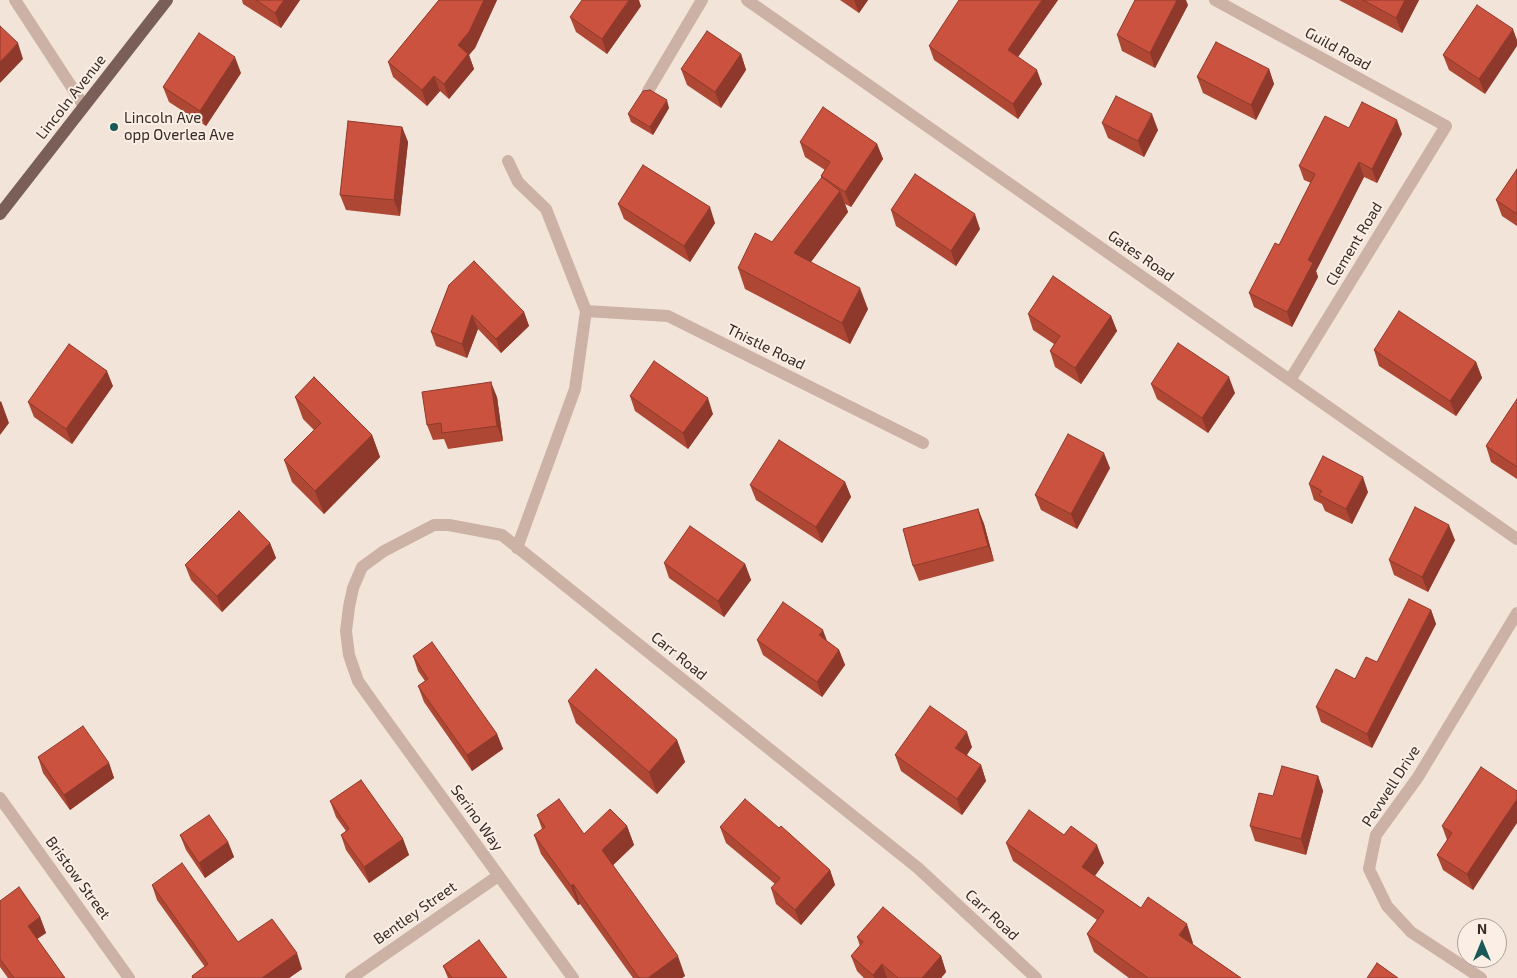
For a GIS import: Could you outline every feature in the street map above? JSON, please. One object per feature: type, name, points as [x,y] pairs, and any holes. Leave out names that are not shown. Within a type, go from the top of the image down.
[{"type":"main road","name":"Lincoln Avenue","points":[[0,214],[167,0]]},
{"type":"street","points":[[15,0],[84,106]]},
{"type":"street","points":[[648,91],[702,0]]},
{"type":"street","name":"Gates Road","points":[[747,0],[1517,539]]},
{"type":"street","name":"Guild Road","points":[[1215,0],[1446,126]]},
{"type":"street","name":"Clement Road","points":[[1290,380],[1446,126]]},
{"type":"street","points":[[508,161],[518,182],[546,210],[586,311],[575,389],[518,548]]},
{"type":"street","name":"Thistle Road","points":[[586,311],[668,316],[923,443]]},
{"type":"street","name":"Carr Road","points":[[356,676],[349,655],[346,631],[353,588],[362,567],[384,551],[434,525],[449,525],[502,535],[918,868],[1036,978]]},
{"type":"street","name":"Pevwell Drive","points":[[1481,978],[1410,932],[1387,906],[1369,869],[1376,835],[1418,777],[1517,613]]},
{"type":"street","name":"Serino Way","points":[[356,676],[573,978]]},
{"type":"street","name":"Bristow Street","points":[[0,798],[129,978]]},
{"type":"street","name":"Bentley Street","points":[[351,978],[498,876]]},
{"type":"building","points":[[256,0],[284,0],[275,13]]},
{"type":"building","points":[[439,0],[484,0],[469,32],[458,45],[468,54],[444,84],[434,76],[422,90],[388,62]]},
{"type":"building","points":[[582,0],[629,0],[602,39],[570,17]]},
{"type":"building","points":[[959,0],[1042,0],[1008,50],[1037,70],[1013,104],[929,46]]},
{"type":"building","points":[[1135,0],[1177,0],[1150,53],[1117,35]]},
{"type":"building","points":[[1363,0],[1405,0],[1396,18]]},
{"type":"building","points":[[1477,5],[1513,29],[1479,79],[1443,55]]},
{"type":"building","points":[[0,26],[18,43],[0,62]]},
{"type":"building","points":[[707,31],[741,54],[715,92],[681,69]]},
{"type":"building","points":[[199,33],[235,57],[200,111],[163,87]]},
{"type":"building","points":[[1216,42],[1269,69],[1251,105],[1197,77]]},
{"type":"building","points":[[650,90],[667,100],[650,127],[628,114],[643,91]]},
{"type":"building","points":[[1116,96],[1152,114],[1138,141],[1102,123]]},
{"type":"building","points":[[1362,102],[1397,120],[1372,169],[1359,162],[1308,260],[1313,263],[1287,312],[1249,293],[1275,243],[1279,245],[1315,174],[1299,166],[1325,116],[1349,128]]},
{"type":"building","points":[[823,107],[877,144],[845,192],[821,176],[830,162],[800,142]]},
{"type":"building","points":[[348,121],[402,127],[394,200],[340,195]]},
{"type":"building","points":[[643,165],[710,207],[684,246],[618,204]]},
{"type":"building","points":[[1517,169],[1517,214],[1496,200]]},
{"type":"building","points":[[915,174],[975,214],[951,251],[891,210]]},
{"type":"building","points":[[822,177],[840,191],[794,253],[860,288],[842,323],[738,268],[755,233],[772,242]]},
{"type":"building","points":[[474,261],[524,312],[496,339],[472,315],[462,344],[431,332],[449,285]]},
{"type":"building","points":[[1053,276],[1111,316],[1075,368],[1050,351],[1060,336],[1028,314]]},
{"type":"building","points":[[1399,311],[1476,362],[1450,401],[1374,350]]},
{"type":"building","points":[[1178,343],[1229,377],[1202,418],[1151,384]]},
{"type":"building","points":[[69,344],[107,371],[66,429],[28,402]]},
{"type":"building","points":[[654,361],[708,398],[683,433],[630,396]]},
{"type":"building","points":[[314,377],[372,435],[315,491],[284,460],[321,423],[295,397]]},
{"type":"building","points":[[491,382],[497,426],[442,433],[441,423],[427,425],[422,392]]},
{"type":"building","points":[[1517,399],[1517,467],[1486,446]]},
{"type":"building","points":[[1068,434],[1104,453],[1071,514],[1035,495]]},
{"type":"building","points":[[779,440],[845,482],[816,527],[750,485]]},
{"type":"building","points":[[1323,456],[1363,477],[1346,509],[1319,495],[1322,491],[1309,484]]},
{"type":"building","points":[[1415,507],[1449,525],[1422,577],[1389,560]]},
{"type":"building","points":[[978,509],[988,546],[913,566],[903,529]]},
{"type":"building","points":[[239,511],[270,543],[217,596],[185,565]]},
{"type":"building","points":[[690,526],[745,564],[718,601],[664,563]]},
{"type":"building","points":[[1409,599],[1431,610],[1367,734],[1316,707],[1336,669],[1355,679],[1366,657],[1377,662]]},
{"type":"building","points":[[783,602],[823,630],[819,635],[839,650],[817,682],[757,640]]},
{"type":"building","points":[[432,642],[497,734],[467,755],[418,686],[428,679],[413,656]]},
{"type":"building","points":[[596,669],[677,740],[649,772],[568,701]]},
{"type":"building","points":[[930,706],[967,732],[955,748],[981,765],[957,799],[895,755]]},
{"type":"building","points":[[83,726],[109,763],[64,795],[38,757]]},
{"type":"building","points":[[1282,766],[1318,776],[1301,839],[1250,826],[1259,793],[1273,796]]},
{"type":"building","points":[[1481,767],[1517,791],[1517,799],[1467,874],[1437,855],[1452,833],[1442,826]]},
{"type":"building","points":[[361,780],[403,839],[364,867],[341,835],[349,829],[330,801]]},
{"type":"building","points":[[559,799],[584,834],[610,809],[627,826],[602,850],[678,956],[648,978],[639,978],[573,884],[571,886],[534,835],[545,827],[537,815]]},
{"type":"building","points":[[745,799],[779,828],[781,826],[830,870],[795,910],[771,888],[780,878],[720,827]]},
{"type":"building","points":[[1029,810],[1064,835],[1071,826],[1097,845],[1082,867],[1141,908],[1148,897],[1187,924],[1179,935],[1241,978],[1148,978],[1087,934],[1104,911],[1006,843]]},
{"type":"building","points":[[209,815],[228,842],[199,863],[180,835]]},
{"type":"building","points":[[182,863],[238,942],[272,919],[297,953],[262,978],[193,978],[192,976],[208,964],[152,885]]},
{"type":"building","points":[[19,887],[40,917],[28,926],[65,978],[14,978],[0,959],[0,901]]},
{"type":"building","points":[[883,907],[941,956],[922,978],[898,978],[882,964],[873,975],[851,956],[863,942],[857,937]]},
{"type":"building","points":[[479,940],[507,978],[452,978],[443,966]]},
{"type":"building","points":[[1377,963],[1398,978],[1367,978]]},
{"type":"place","name":"Lincoln Ave opp Overlea Ave","points":[[114,127]]}]
